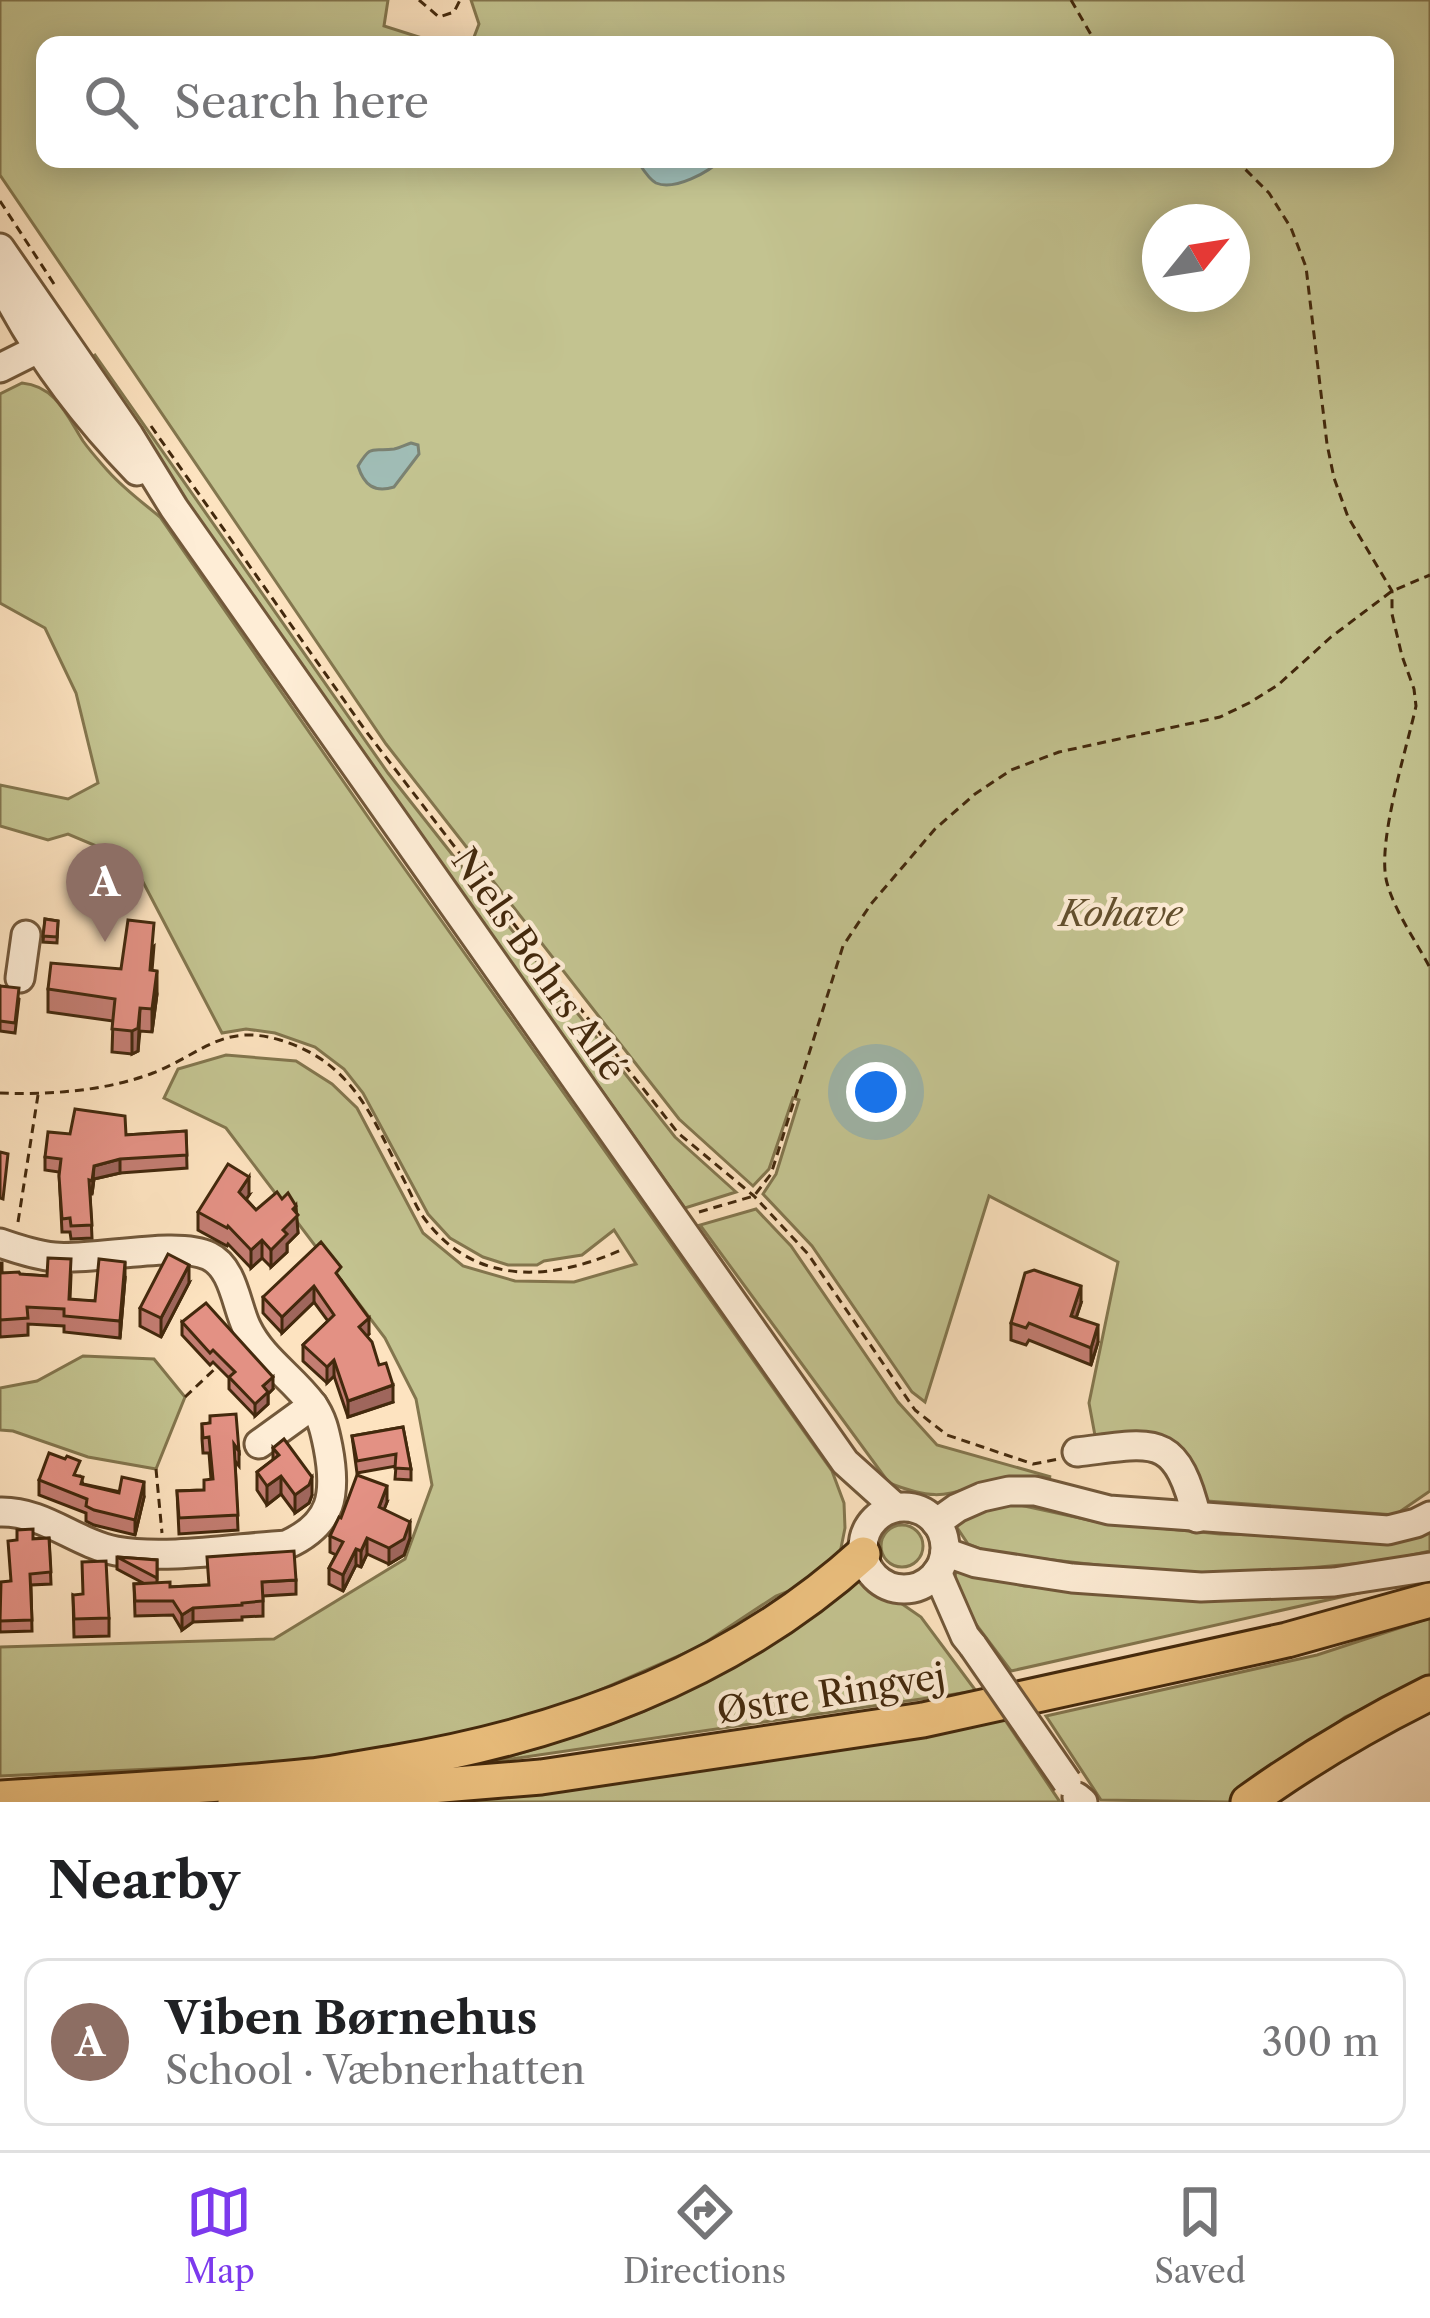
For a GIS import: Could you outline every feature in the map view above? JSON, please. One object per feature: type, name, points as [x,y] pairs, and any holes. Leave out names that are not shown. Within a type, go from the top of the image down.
[{"type":"main road","points":[[0,1798],[314,1776],[449,1753],[564,1723],[657,1688],[746,1642],[828,1585],[865,1542]]},
{"type":"main road","name":"Østre Ringvej","points":[[235,1802],[541,1778],[923,1720],[1287,1640],[1430,1600]]},
{"type":"main road","points":[[1248,1802],[1389,1713],[1430,1693]]},
{"type":"street","name":"Niels Bohrs Allé","points":[[0,248],[49,344]]},
{"type":"street","name":"Niels Bohrs Allé","points":[[0,280],[129,435],[173,508],[845,1462],[895,1508]]},
{"type":"street","points":[[0,368],[49,344]]},
{"type":"street","points":[[0,1512],[36,1517],[110,1550],[142,1554],[286,1545],[317,1526],[327,1510],[333,1474],[324,1427],[313,1405],[264,1354],[247,1328],[218,1261],[205,1253],[172,1251],[55,1257],[7,1245]]},
{"type":"street","points":[[259,1444],[313,1405]]},
{"type":"street","points":[[1077,1452],[1147,1444],[1167,1453],[1190,1486],[1197,1518]]},
{"type":"street","name":"Niels Bohrs Allé","points":[[845,1462],[865,1542]]},
{"type":"street","points":[[936,1523],[982,1497],[1009,1491],[1035,1491],[1109,1510],[1388,1530],[1430,1516]]},
{"type":"street","points":[[941,1562],[926,1582],[905,1589],[878,1580],[868,1568],[865,1542],[878,1515],[895,1508],[918,1509],[936,1523],[943,1537],[941,1562],[969,1641],[1076,1796]]},
{"type":"street","points":[[941,1562],[1201,1587],[1334,1582],[1430,1567]]},
{"type":"street","points":[[905,1589],[969,1641]]},
{"type":"path","points":[[419,0],[439,16],[454,12],[460,0]]},
{"type":"path","points":[[1071,0],[1091,36]]},
{"type":"path","points":[[1244,168],[1269,193],[1291,228],[1306,267],[1334,478],[1348,518],[1392,591],[1392,614],[1416,706],[1385,841],[1384,869],[1388,888],[1430,968]]},
{"type":"path","points":[[0,201],[58,290]]},
{"type":"path","points":[[149,423],[365,730],[517,928],[678,1132],[754,1196],[808,1254],[915,1410],[947,1435],[1033,1464],[1077,1452]]},
{"type":"path","points":[[698,1212],[754,1196],[771,1174],[843,946],[871,904],[935,829],[974,794],[1010,770],[1059,752],[1220,717],[1278,685],[1330,637],[1392,591],[1430,575]]},
{"type":"path","points":[[0,1093],[38,1095],[113,1083],[152,1073],[231,1035],[257,1034],[313,1053],[337,1069],[360,1094],[423,1218],[454,1248],[481,1264],[511,1273],[584,1267],[621,1250]]},
{"type":"path","points":[[7,1245],[38,1095]]},
{"type":"path","points":[[185,1397],[218,1366]]},
{"type":"path","points":[[156,1469],[164,1553]]},
{"type":"green space","name":"Kohave","points":[[0,0],[388,0],[384,26],[416,36],[36,36],[36,168],[1394,168],[1394,36],[474,36],[479,24],[471,0],[1430,0],[1430,1491],[1395,1515],[1207,1501],[1172,1440],[1148,1436],[1096,1441],[1089,1403],[1118,1262],[989,1196],[925,1402],[912,1392],[812,1246],[763,1194],[776,1174],[799,1100],[793,1098],[769,1169],[753,1186],[679,1119],[386,744],[0,175]]},
{"type":"green space","points":[[95,355],[388,773],[675,1137],[736,1192],[685,1208],[85,362]]},
{"type":"green space","points":[[22,383],[52,396],[108,471],[160,517],[832,1471],[844,1503],[840,1553],[799,1587],[776,1596],[697,1648],[582,1698],[466,1734],[285,1763],[0,1776],[0,1647],[274,1639],[405,1559],[432,1485],[416,1399],[385,1338],[226,1128],[164,1098],[178,1069],[226,1055],[296,1061],[332,1084],[357,1108],[423,1233],[463,1266],[515,1281],[574,1282],[636,1264],[614,1230],[582,1255],[537,1265],[508,1265],[450,1238],[428,1214],[363,1093],[344,1069],[315,1047],[275,1033],[246,1029],[222,1033],[132,861],[68,834],[48,840],[0,826],[0,785],[68,799],[98,783],[76,693],[45,628],[0,603],[0,394]]},
{"type":"green space","points":[[756,1209],[791,1246],[898,1402],[937,1445],[1051,1477],[1008,1479],[935,1495],[889,1483],[700,1225]]},
{"type":"green space","points":[[83,1356],[154,1359],[185,1397],[156,1469],[88,1457],[0,1430],[0,1388],[37,1381]]},
{"type":"green space","points":[[996,1500],[1098,1522],[1220,1534],[1383,1538],[1430,1527],[1430,1551],[1385,1561],[1233,1575],[991,1553],[968,1544],[956,1526]]},
{"type":"green space","points":[[902,1525],[917,1531],[923,1546],[917,1561],[902,1567],[887,1561],[881,1546],[887,1531]]},
{"type":"green space","points":[[957,1568],[1024,1586],[1198,1601],[1430,1577],[1011,1671],[951,1591]]},
{"type":"green space","points":[[863,1577],[921,1617],[976,1691],[491,1762],[613,1723],[683,1693],[753,1653]]},
{"type":"green space","points":[[1430,1618],[1430,1677],[1345,1717],[1229,1802],[1101,1800],[1046,1716],[1317,1655]]},
{"type":"green space","points":[[1003,1717],[1060,1802],[425,1802]]},
{"type":"water","points":[[642,168],[710,168],[672,184],[650,179]]},
{"type":"water","points":[[418,445],[419,454],[394,487],[381,489],[367,483],[358,466],[366,454]]},
{"type":"building","points":[[45,919],[58,921],[57,937],[43,936]]},
{"type":"building","points":[[128,920],[154,923],[150,970],[157,971],[152,1009],[140,1008],[138,1028],[132,1031],[112,1029],[115,999],[48,989],[51,963],[121,969]]},
{"type":"building","points":[[0,986],[19,988],[15,1023],[0,1021]]},
{"type":"building","points":[[75,1109],[125,1116],[126,1135],[186,1131],[187,1155],[120,1159],[94,1166],[89,1180],[92,1225],[71,1226],[70,1218],[62,1219],[61,1159],[45,1157],[48,1132],[70,1134]]},
{"type":"building","points":[[0,1152],[8,1154],[3,1199],[0,1198]]},
{"type":"building","points":[[228,1164],[249,1177],[239,1192],[256,1210],[277,1192],[282,1199],[288,1193],[296,1206],[298,1215],[271,1250],[262,1240],[251,1250],[228,1226],[198,1212]]},
{"type":"building","points":[[321,1242],[341,1267],[336,1273],[369,1318],[359,1327],[372,1342],[379,1365],[386,1363],[393,1385],[348,1401],[334,1360],[327,1367],[303,1345],[334,1315],[314,1286],[282,1317],[263,1297]]},
{"type":"building","points":[[168,1254],[189,1265],[161,1318],[140,1308]]},
{"type":"building","points":[[48,1258],[71,1259],[69,1299],[95,1301],[99,1259],[125,1262],[120,1321],[27,1307],[28,1318],[0,1320],[0,1263],[2,1273],[47,1276]]},
{"type":"building","points":[[1034,1270],[1081,1286],[1071,1316],[1098,1325],[1091,1348],[1029,1323],[1026,1328],[1011,1323],[1025,1273]]},
{"type":"building","points":[[206,1303],[273,1377],[263,1386],[268,1392],[255,1404],[229,1377],[235,1372],[182,1322]]},
{"type":"building","points":[[236,1414],[238,1515],[179,1518],[177,1491],[204,1490],[204,1480],[213,1479],[209,1437],[203,1438],[202,1424],[210,1423],[210,1416]]},
{"type":"building","points":[[403,1427],[411,1469],[395,1468],[396,1454],[357,1461],[352,1436]]},
{"type":"building","points":[[284,1439],[312,1477],[295,1495],[281,1476],[267,1486],[257,1472],[279,1455],[273,1448]]},
{"type":"building","points":[[49,1453],[80,1461],[74,1475],[83,1477],[81,1484],[119,1493],[122,1477],[144,1482],[135,1520],[94,1510],[86,1506],[87,1499],[39,1480]]},
{"type":"building","points":[[357,1475],[387,1486],[379,1507],[410,1522],[404,1539],[389,1548],[367,1538],[343,1575],[329,1568],[343,1542],[330,1536]]},
{"type":"building","points":[[33,1529],[33,1539],[49,1538],[51,1572],[30,1574],[32,1620],[0,1621],[1,1582],[11,1581],[8,1541],[17,1540],[17,1530]]},
{"type":"building","points":[[294,1551],[296,1580],[262,1582],[263,1601],[193,1608],[182,1615],[173,1601],[135,1601],[134,1584],[209,1585],[207,1557]]},
{"type":"building","points":[[117,1557],[157,1560],[157,1578]]},
{"type":"building","points":[[106,1561],[109,1618],[74,1619],[73,1595],[83,1594],[82,1562]]},
{"type":"place","name":"Viben Børnehus","points":[[105,942]]}]
